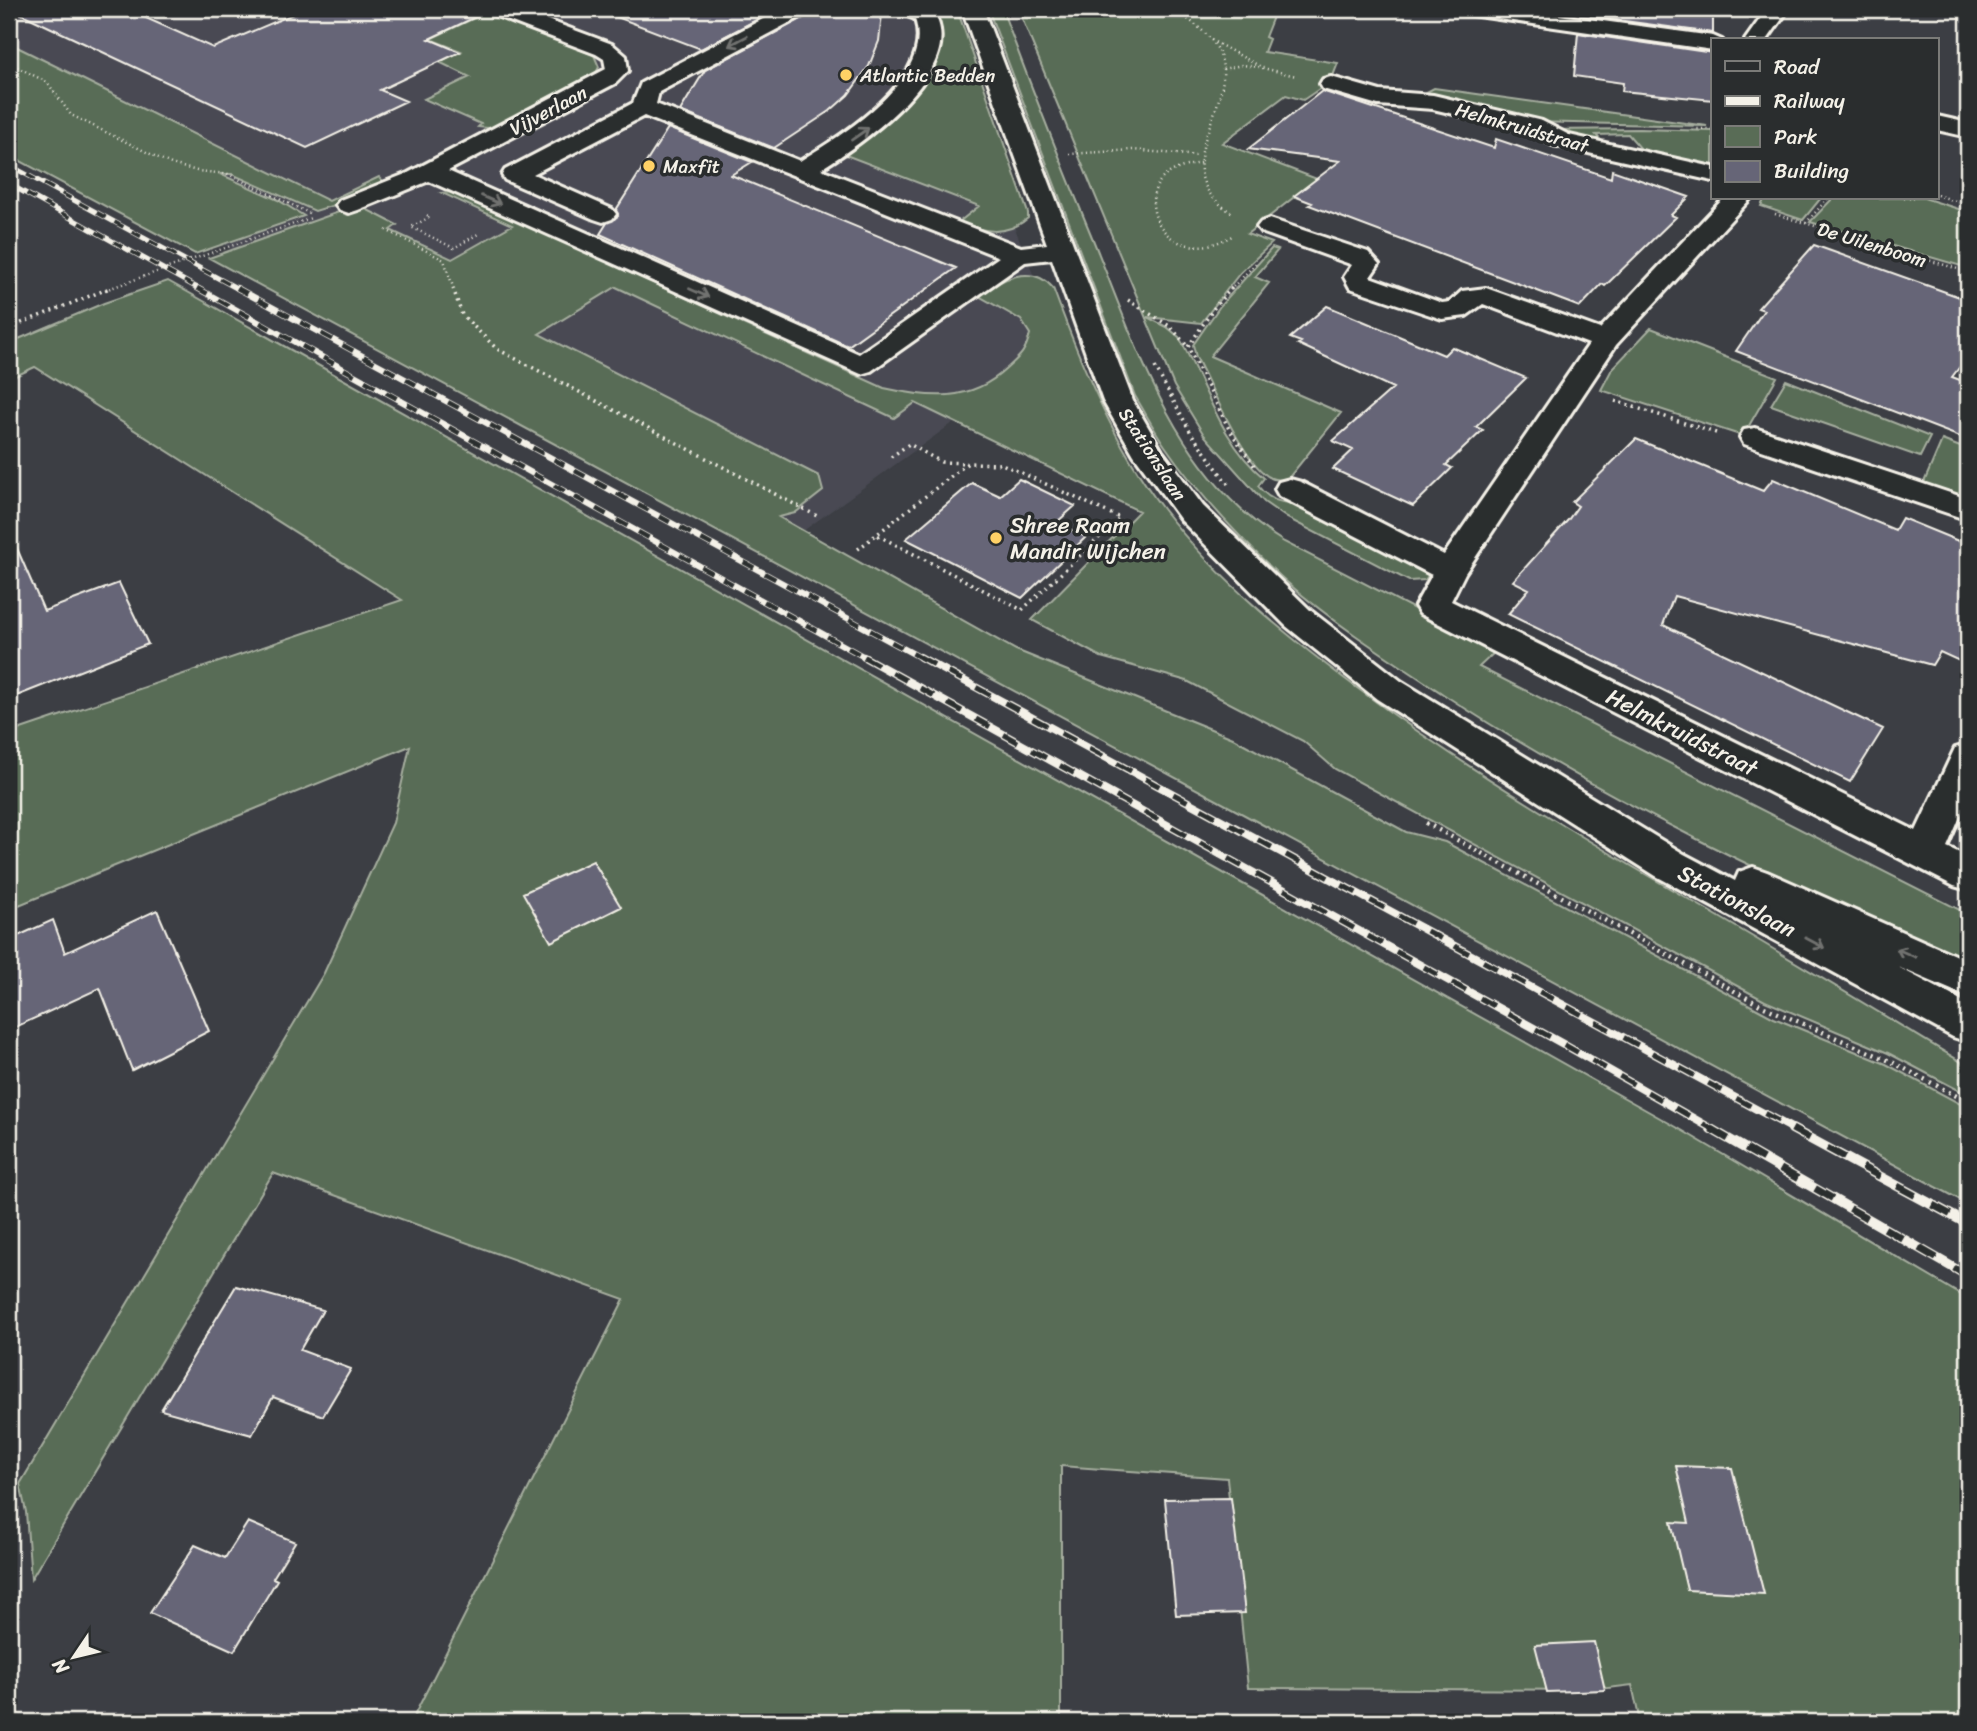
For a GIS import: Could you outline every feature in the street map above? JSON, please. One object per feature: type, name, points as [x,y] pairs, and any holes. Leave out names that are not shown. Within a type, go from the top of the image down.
[{"type":"street","name":"Vijverlaan","points":[[349,205],[429,172],[617,71],[615,56],[604,50],[499,9]]},
{"type":"street","points":[[603,214],[514,175],[798,9]]},
{"type":"street","points":[[802,170],[875,123],[894,105],[910,83],[930,43],[929,26],[924,15],[909,9]]},
{"type":"street","name":"Stationslaan","points":[[972,9],[1118,401],[1149,456],[1192,513],[1255,579],[1340,653],[1389,690],[1511,768],[1670,865],[1968,1024]]},
{"type":"street","points":[[1471,9],[1711,43]]},
{"type":"street","points":[[1757,38],[1778,9]]},
{"type":"street","name":"Helmkruidstraat","points":[[1331,85],[1378,98],[1433,102],[1534,126],[1561,140],[1711,174]]},
{"type":"street","points":[[646,97],[802,170],[1018,255],[1062,250]]},
{"type":"street","points":[[1938,123],[1968,130]]},
{"type":"street","points":[[429,172],[861,365],[1018,255]]},
{"type":"street","name":"Helmkruidstraat","points":[[1737,200],[1605,340],[1450,570],[1432,606],[1968,875]]},
{"type":"street","points":[[1270,228],[1359,258],[1366,264],[1357,277],[1359,282],[1436,310],[1448,313],[1459,311],[1472,297],[1486,296],[1605,340]]},
{"type":"street","points":[[1755,438],[1968,510]]},
{"type":"street","points":[[1290,489],[1450,570]]},
{"type":"street","points":[[1925,853],[1968,758]]},
{"type":"street","name":"Stationslaan","points":[[1511,768],[1745,880],[1968,980]]},
{"type":"path","points":[[1173,9],[1211,39],[1263,68]]},
{"type":"path","points":[[1211,39],[1221,56],[1223,80],[1198,156],[1203,178],[1216,201],[1228,211],[1270,228]]},
{"type":"path","points":[[9,64],[42,79],[54,88],[62,106],[71,115],[171,164],[197,171],[228,174],[316,216],[89,296],[9,328]]},
{"type":"path","points":[[1223,69],[1242,65],[1263,68],[1331,85]]},
{"type":"path","points":[[1074,165],[1069,154],[1133,150],[1198,156]]},
{"type":"path","points":[[1200,163],[1185,165],[1168,173],[1159,180],[1153,190],[1151,206],[1167,233],[1184,243],[1205,246],[1241,232],[1270,228]]},
{"type":"path","points":[[1938,195],[1968,205]]},
{"type":"path","name":"De Uilenboom","points":[[1737,200],[1805,224],[1968,272]]},
{"type":"path","points":[[1805,224],[1827,200]]},
{"type":"path","points":[[349,205],[370,217],[387,232],[444,260],[462,315],[497,349],[819,517]]},
{"type":"path","points":[[1188,346],[1216,305],[1275,242],[1270,228]]},
{"type":"path","points":[[1124,289],[1132,311]]},
{"type":"path","points":[[1128,300],[1171,327],[1188,346],[1229,429],[1252,465],[1266,478],[1290,489]]},
{"type":"path","name":"Stationslaan","points":[[1151,356],[1191,433],[1233,491]]},
{"type":"path","points":[[1573,387],[1733,439],[1755,438]]},
{"type":"path","points":[[877,534],[1023,610],[1120,518],[1002,464],[941,462],[909,444],[891,457]]},
{"type":"path","points":[[858,550],[968,463]]},
{"type":"path","points":[[1426,823],[1762,1006],[1890,1061],[1968,1102]]},
{"type":"shaded area","points":[[9,9],[935,9],[958,84],[1061,345],[785,544],[9,130]]},
{"type":"green space","points":[[926,9],[957,9],[1028,213],[1028,218],[1011,228],[994,231],[959,222],[979,206],[843,154],[877,130],[915,91],[935,21],[932,10]]},
{"type":"green space","points":[[988,9],[1002,9],[1127,326],[1165,408],[1188,447],[1215,483],[1247,515],[1284,542],[1496,651],[1479,667],[1968,914],[1968,966],[1766,873],[1569,771],[1506,734],[1359,638],[1280,576],[1219,514],[1191,481],[1161,440],[1135,396]]},
{"type":"green space","points":[[1018,9],[1276,9],[1265,37],[1269,39],[1264,52],[1338,63],[1331,81],[1303,100],[1286,95],[1222,143],[1317,179],[1247,234],[1272,243],[1240,273],[1201,323],[1147,317],[1167,327],[1179,337],[1226,431],[1249,464],[1264,478],[1258,486],[1262,491],[1281,502],[1298,502],[1433,569],[1425,580],[1409,581],[1287,518],[1264,502],[1204,435],[1174,386]]},
{"type":"green space","points":[[485,13],[594,55],[599,67],[594,77],[497,129],[478,127],[481,124],[424,99],[470,77],[439,62],[461,51],[430,39]]},
{"type":"green space","points":[[9,43],[329,201],[379,177],[385,183],[344,202],[315,211],[232,174],[220,174],[278,200],[304,216],[195,254],[9,155]]},
{"type":"green space","points":[[1434,88],[1707,126],[1529,122],[1421,95]]},
{"type":"green space","points":[[1547,130],[1711,131],[1711,167],[1654,155],[1641,149],[1628,134],[1596,135],[1607,147]]},
{"type":"green space","points":[[453,192],[884,388],[917,394],[963,393],[978,388],[1006,369],[1021,354],[1030,334],[1021,320],[979,296],[996,284],[1016,276],[1035,276],[1045,280],[1053,288],[1100,403],[1145,484],[1185,536],[1259,610],[1368,696],[1488,779],[1968,1066],[1968,1095],[1888,1053],[1765,1001],[1335,769],[1303,741],[1187,681],[1101,657],[1032,620],[1139,511],[915,403],[894,418],[616,287],[539,334],[819,476],[823,491],[795,513],[779,517],[1016,650],[1233,738],[1406,832],[1445,842],[1774,1018],[1886,1064],[1968,1108],[1968,1204],[209,258],[350,208],[362,207],[397,225],[390,230],[452,259],[512,225],[442,193]]},
{"type":"green space","points":[[1764,200],[1819,200],[1803,220],[1761,206]]},
{"type":"green space","points":[[1831,200],[1930,200],[1968,212],[1968,268],[1810,222]]},
{"type":"green space","points":[[1272,248],[1278,250],[1255,277],[1269,283],[1210,356],[1341,413],[1287,480],[1271,478],[1250,458],[1219,404],[1193,345],[1220,306]]},
{"type":"green space","points":[[168,281],[1678,1128],[1968,1299],[1968,1722],[1640,1722],[1632,1685],[1592,1690],[1248,1688],[1227,1478],[1061,1466],[1061,1722],[411,1722],[624,1299],[273,1173],[31,1579],[26,1512],[20,1484],[324,973],[393,823],[410,746],[9,909],[9,733],[402,600],[35,367],[9,379],[9,343],[104,303]]},
{"type":"green space","points":[[1651,328],[1777,377],[1743,436],[1601,390],[1612,369]]},
{"type":"green space","points":[[1786,380],[1930,437],[1920,457],[1771,405]]},
{"type":"green space","points":[[1942,440],[1968,450],[1968,503],[1922,487]]},
{"type":"building","points":[[11,9],[126,9],[213,48],[305,9],[485,9],[486,12],[429,39],[460,52],[380,90],[406,101],[307,148]]},
{"type":"building","points":[[607,9],[777,9],[701,49],[606,13]]},
{"type":"building","points":[[1581,9],[1713,9],[1713,33],[1580,15]]},
{"type":"building","points":[[811,10],[882,14],[879,41],[869,66],[848,95],[830,111],[774,148],[680,111],[705,70],[807,16]]},
{"type":"building","points":[[1578,33],[1711,53],[1711,100],[1622,91],[1623,83],[1574,76]]},
{"type":"building","points":[[1322,91],[1494,148],[1496,139],[1611,178],[1612,170],[1689,197],[1671,215],[1676,217],[1580,307],[1309,205],[1312,203],[1294,196],[1340,161],[1248,149]]},
{"type":"building","points":[[668,128],[752,162],[731,175],[956,268],[848,346],[600,234],[607,223],[618,216],[616,210]]},
{"type":"building","points":[[1814,245],[1968,300],[1968,356],[1952,377],[1968,383],[1968,440],[1736,351],[1764,310],[1758,308]]},
{"type":"building","points":[[1327,306],[1444,355],[1452,347],[1526,378],[1476,427],[1483,430],[1446,465],[1452,468],[1413,506],[1333,469],[1353,450],[1333,441],[1393,388],[1290,338]]},
{"type":"building","points":[[1636,439],[1763,491],[1773,479],[1895,530],[1902,518],[1968,545],[1968,665],[1940,652],[1932,665],[1674,596],[1663,625],[1883,729],[1850,782],[1508,614],[1529,589],[1513,581],[1568,520],[1578,506],[1572,502]]},
{"type":"building","name":"Shree Raam Mandir Wijchen","points":[[1019,479],[1075,506],[1056,523],[1086,537],[1022,598],[906,539],[972,483],[1000,496]]},
{"type":"building","points":[[9,530],[44,611],[119,583],[148,644],[9,699]]},
{"type":"building","points":[[593,861],[621,907],[551,942],[523,893]]},
{"type":"building","points":[[157,910],[209,1031],[132,1070],[100,988],[9,1030],[9,940],[53,920],[65,953]]},
{"type":"building","points":[[236,1286],[323,1310],[300,1350],[351,1369],[323,1416],[273,1397],[252,1435],[161,1410]]},
{"type":"building","points":[[1676,1466],[1732,1468],[1764,1594],[1687,1590],[1671,1522],[1689,1523]]},
{"type":"building","points":[[1231,1498],[1245,1613],[1176,1615],[1165,1499]]},
{"type":"building","points":[[248,1522],[295,1542],[273,1578],[277,1580],[234,1651],[150,1613],[195,1545],[225,1558]]},
{"type":"building","points":[[1594,1642],[1605,1690],[1547,1692],[1535,1645]]},
{"type":"railway","points":[[9,165],[240,290]]},
{"type":"railway","points":[[9,184],[201,290]]},
{"type":"railway","points":[[197,288],[868,659]]},
{"type":"railway","points":[[237,288],[923,659]]},
{"type":"railway","points":[[864,657],[1714,1130]]},
{"type":"railway","points":[[920,657],[1795,1130]]},
{"type":"railway","points":[[1711,1129],[1968,1276]]},
{"type":"railway","points":[[1792,1129],[1968,1224]]},
{"type":"place","name":"Atlantic Bedden","points":[[846,75]]},
{"type":"place","name":"Maxfit","points":[[649,166]]},
{"type":"place","name":"Shree Raam Mandir Wijchen","points":[[996,538]]}]
